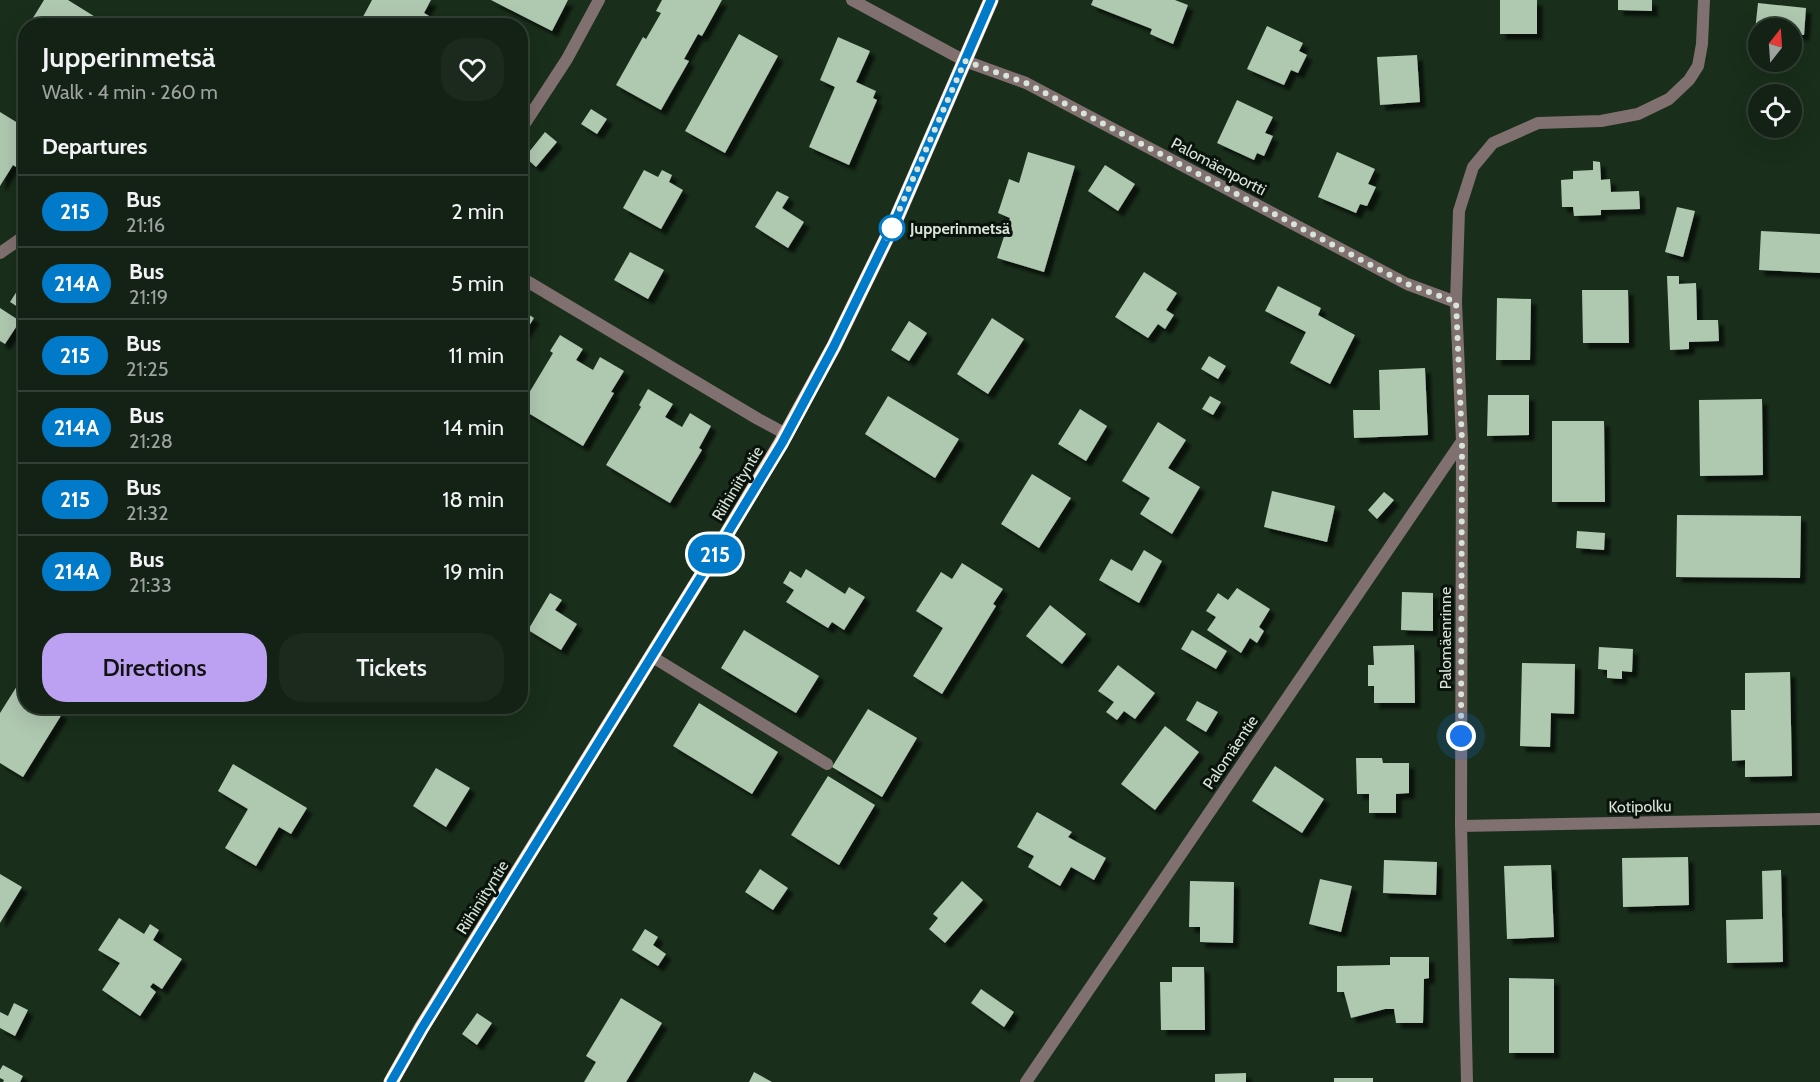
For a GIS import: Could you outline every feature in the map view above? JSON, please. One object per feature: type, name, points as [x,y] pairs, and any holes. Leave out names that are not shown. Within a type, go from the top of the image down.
[{"type":"main road","name":"Riihiniityntie","points":[[391,1082],[786,434],[834,346],[897,217],[991,0]]},
{"type":"street","points":[[528,119],[567,59],[599,0]]},
{"type":"street","name":"Palomäenportti","points":[[852,0],[965,61],[1026,83],[1407,284],[1456,302]]},
{"type":"street","name":"Palomäenrinne","points":[[1467,1082],[1461,826],[1462,441],[1456,302],[1459,211],[1473,167],[1493,143],[1538,123],[1600,121],[1638,114],[1669,99],[1689,80],[1698,66],[1702,44],[1704,0]]},
{"type":"street","points":[[0,253],[18,241]]},
{"type":"street","points":[[528,283],[786,434]]},
{"type":"street","name":"Palomäentie","points":[[1026,1082],[1462,441]]},
{"type":"street","points":[[651,656],[827,764]]},
{"type":"street","name":"Kotipolku","points":[[1461,826],[1820,819]]},
{"type":"building","points":[[44,0],[68,0],[97,18],[33,18]]},
{"type":"building","points":[[372,0],[431,0],[424,13],[432,18],[362,18]]},
{"type":"building","points":[[491,0],[568,0],[552,31]]},
{"type":"building","points":[[662,0],[722,0],[702,36],[698,34],[684,59],[689,61],[661,110],[616,85],[643,37],[646,39],[661,13],[656,11]]},
{"type":"building","points":[[1093,0],[1175,0],[1188,5],[1173,44],[1150,34],[1152,29],[1091,5]]},
{"type":"building","points":[[1500,0],[1537,0],[1537,34],[1500,34]]},
{"type":"building","points":[[1618,0],[1652,0],[1652,11],[1618,10]]},
{"type":"building","points":[[1758,3],[1806,8],[1804,35],[1802,35],[1802,18],[1756,18]]},
{"type":"building","points":[[1267,26],[1303,43],[1299,51],[1307,55],[1298,73],[1291,70],[1284,85],[1247,69]]},
{"type":"building","points":[[739,34],[778,56],[725,153],[685,131]]},
{"type":"building","points":[[838,37],[870,51],[856,82],[876,91],[873,98],[877,100],[849,165],[809,147],[835,87],[820,80]]},
{"type":"building","points":[[1417,55],[1420,102],[1380,105],[1377,57]]},
{"type":"building","points":[[1237,100],[1273,117],[1265,133],[1273,136],[1264,156],[1257,153],[1254,160],[1217,143]]},
{"type":"building","points":[[591,109],[607,119],[597,134],[581,124]]},
{"type":"building","points":[[0,112],[18,123],[18,168],[13,165],[0,186]]},
{"type":"building","points":[[545,132],[557,142],[536,167],[528,160],[528,153]]},
{"type":"building","points":[[1028,152],[1075,166],[1044,272],[997,258],[1010,218],[998,213],[1009,179],[1019,183]]},
{"type":"building","points":[[1337,152],[1375,169],[1368,184],[1376,187],[1367,206],[1360,204],[1356,213],[1318,197]]},
{"type":"building","points":[[1593,161],[1600,162],[1601,180],[1610,179],[1611,192],[1639,191],[1640,209],[1601,210],[1601,215],[1574,216],[1573,207],[1562,207],[1561,180],[1573,179],[1573,171],[1593,170]]},
{"type":"building","points":[[1105,165],[1135,184],[1118,211],[1088,191]]},
{"type":"building","points":[[644,170],[658,177],[662,170],[672,175],[669,182],[683,190],[661,229],[623,208]]},
{"type":"building","points":[[777,191],[789,197],[782,208],[804,222],[788,248],[755,227]]},
{"type":"building","points":[[1677,207],[1695,211],[1683,257],[1665,252]]},
{"type":"building","points":[[1761,231],[1820,234],[1820,273],[1759,270]]},
{"type":"building","points":[[630,252],[664,270],[648,299],[614,280]]},
{"type":"building","points":[[1144,272],[1177,293],[1166,310],[1174,315],[1165,329],[1158,324],[1148,338],[1115,317]]},
{"type":"building","points":[[1667,276],[1679,276],[1679,284],[1696,283],[1697,320],[1718,320],[1719,341],[1689,342],[1689,349],[1670,350]]},
{"type":"building","points":[[1278,286],[1321,308],[1318,315],[1355,335],[1330,384],[1290,363],[1306,332],[1265,311]]},
{"type":"building","points":[[18,290],[18,307],[10,302]]},
{"type":"building","points":[[1582,290],[1628,290],[1629,343],[1583,343]]},
{"type":"building","points":[[1497,298],[1531,299],[1530,360],[1496,360]]},
{"type":"building","points":[[0,308],[18,320],[18,324],[5,344],[0,341]]},
{"type":"building","points":[[528,314],[534,318],[528,328]]},
{"type":"building","points":[[992,318],[1024,339],[988,394],[957,374]]},
{"type":"building","points":[[909,321],[927,333],[909,361],[891,350]]},
{"type":"building","points":[[560,335],[583,349],[576,360],[593,370],[600,357],[624,371],[583,446],[528,413],[528,395],[553,353],[550,351]]},
{"type":"building","points":[[1209,356],[1226,366],[1218,379],[1201,369]]},
{"type":"building","points":[[1425,368],[1428,435],[1354,438],[1353,410],[1380,410],[1379,370]]},
{"type":"building","points":[[648,389],[673,404],[665,417],[682,427],[690,413],[711,426],[699,448],[702,450],[670,503],[606,465],[641,407],[639,405]]},
{"type":"building","points":[[1488,395],[1529,395],[1529,435],[1487,436]]},
{"type":"building","points":[[888,396],[959,439],[935,478],[865,434]]},
{"type":"building","points":[[1210,396],[1221,402],[1213,415],[1202,409]]},
{"type":"building","points":[[1762,399],[1763,475],[1700,476],[1699,400]]},
{"type":"building","points":[[1080,409],[1107,426],[1086,461],[1058,444]]},
{"type":"building","points":[[1552,421],[1604,421],[1605,502],[1552,502]]},
{"type":"building","points":[[1158,422],[1186,440],[1168,468],[1200,487],[1172,534],[1140,514],[1150,498],[1122,481]]},
{"type":"building","points":[[1032,474],[1071,498],[1039,548],[1001,524]]},
{"type":"building","points":[[1272,491],[1335,506],[1327,542],[1264,527]]},
{"type":"building","points":[[1384,492],[1394,500],[1377,519],[1368,510]]},
{"type":"building","points":[[1677,515],[1801,516],[1800,578],[1676,577]]},
{"type":"building","points":[[1577,531],[1605,533],[1604,550],[1576,548]]},
{"type":"building","points":[[1144,550],[1162,561],[1139,603],[1099,580],[1111,559],[1132,571]]},
{"type":"building","points":[[962,563],[1003,589],[993,604],[996,606],[942,694],[913,676],[943,628],[916,611],[941,572],[952,579]]},
{"type":"building","points":[[806,569],[845,594],[849,587],[865,597],[844,630],[832,622],[828,628],[786,602],[794,590],[783,583],[790,571],[801,578]]},
{"type":"building","points":[[1237,588],[1270,609],[1259,627],[1264,631],[1257,643],[1250,638],[1241,653],[1207,630],[1216,617],[1206,611],[1218,593],[1228,600]]},
{"type":"building","points":[[1402,592],[1433,593],[1433,631],[1401,630]]},
{"type":"building","points":[[550,593],[562,600],[555,610],[577,624],[561,650],[528,630]]},
{"type":"building","points":[[1050,605],[1086,634],[1062,664],[1026,636]]},
{"type":"building","points":[[744,630],[819,676],[796,713],[721,668]]},
{"type":"building","points":[[1192,630],[1227,651],[1216,669],[1181,649]]},
{"type":"building","points":[[1414,645],[1415,703],[1374,703],[1374,686],[1368,686],[1368,665],[1374,665],[1373,646]]},
{"type":"building","points":[[1599,647],[1633,649],[1632,672],[1622,671],[1622,679],[1607,678],[1607,670],[1598,669]]},
{"type":"building","points":[[1522,663],[1575,664],[1574,714],[1551,713],[1550,747],[1520,746]]},
{"type":"building","points":[[1118,665],[1155,693],[1135,719],[1124,711],[1117,720],[1106,712],[1114,702],[1098,691]]},
{"type":"building","points":[[1790,672],[1792,776],[1745,777],[1745,760],[1732,761],[1731,710],[1745,710],[1745,673]]},
{"type":"building","points":[[17,686],[18,714],[62,714],[23,777],[0,763],[0,713]]},
{"type":"building","points":[[1197,701],[1218,712],[1206,732],[1186,720]]},
{"type":"building","points":[[699,703],[778,752],[752,794],[673,746]]},
{"type":"building","points":[[868,709],[917,738],[882,797],[832,767]]},
{"type":"building","points":[[1165,726],[1199,752],[1155,810],[1121,784]]},
{"type":"building","points":[[1356,758],[1382,758],[1383,763],[1409,763],[1409,793],[1396,794],[1396,813],[1369,813],[1369,794],[1357,794]]},
{"type":"building","points":[[233,764],[307,808],[291,834],[279,827],[256,866],[225,848],[248,809],[218,791]]},
{"type":"building","points":[[1275,766],[1324,799],[1302,833],[1252,801]]},
{"type":"building","points":[[436,768],[470,788],[446,827],[413,806]]},
{"type":"building","points":[[828,776],[875,805],[839,865],[791,835]]},
{"type":"building","points":[[1037,812],[1072,832],[1068,837],[1106,858],[1094,880],[1071,867],[1060,886],[1028,867],[1034,856],[1017,847]]},
{"type":"building","points":[[1688,857],[1689,905],[1623,907],[1622,858]]},
{"type":"building","points":[[1384,860],[1437,862],[1436,895],[1383,893]]},
{"type":"building","points":[[1551,865],[1554,937],[1507,939],[1504,866]]},
{"type":"building","points":[[760,869],[788,888],[773,910],[745,892]]},
{"type":"building","points":[[1781,870],[1783,962],[1727,963],[1726,920],[1763,919],[1762,871]]},
{"type":"building","points":[[0,874],[22,887],[0,923]]},
{"type":"building","points":[[1320,879],[1352,886],[1341,932],[1309,924]]},
{"type":"building","points":[[962,881],[983,900],[945,943],[929,929],[938,918],[933,914]]},
{"type":"building","points":[[1190,881],[1234,882],[1233,943],[1200,942],[1200,927],[1189,927]]},
{"type":"building","points":[[119,918],[144,934],[150,924],[159,930],[153,940],[182,959],[162,989],[153,983],[150,987],[156,992],[140,1016],[102,990],[120,963],[98,950]]},
{"type":"building","points":[[645,929],[658,937],[653,945],[666,954],[658,966],[632,950]]},
{"type":"building","points":[[1390,957],[1429,957],[1429,978],[1424,979],[1423,1023],[1396,1023],[1394,1009],[1385,1009],[1351,1018],[1344,992],[1337,992],[1337,966],[1390,965]]},
{"type":"building","points":[[1172,967],[1204,967],[1205,1030],[1161,1030],[1160,982],[1172,982]]},
{"type":"building","points":[[1509,978],[1554,979],[1554,1053],[1509,1053]]},
{"type":"building","points":[[981,989],[1014,1012],[1004,1027],[971,1003]]},
{"type":"building","points":[[621,998],[662,1023],[626,1082],[584,1082],[596,1062],[586,1056]]},
{"type":"building","points":[[14,1003],[28,1010],[15,1036],[0,1028],[0,1012],[8,1016]]},
{"type":"building","points":[[477,1013],[492,1023],[477,1045],[462,1034]]},
{"type":"building","points":[[3,1065],[23,1076],[20,1082],[3,1082],[4,1080],[0,1078],[0,1070]]},
{"type":"building","points":[[754,1072],[772,1082],[749,1082]]},
{"type":"building","points":[[1246,1073],[1246,1082],[1215,1082],[1215,1074]]},
{"type":"building","points":[[1334,1078],[1373,1078],[1373,1082],[1334,1082]]},
{"type":"bus line","name":"215","points":[[391,1082],[782,443],[834,346],[897,217],[991,0]]},
{"type":"place","name":"Jupperinmetsä","points":[[892,228]]},
{"type":"route","points":[[892,228],[887,238],[965,61],[1026,83],[1407,284],[1456,302],[1462,441],[1461,736]]}]
